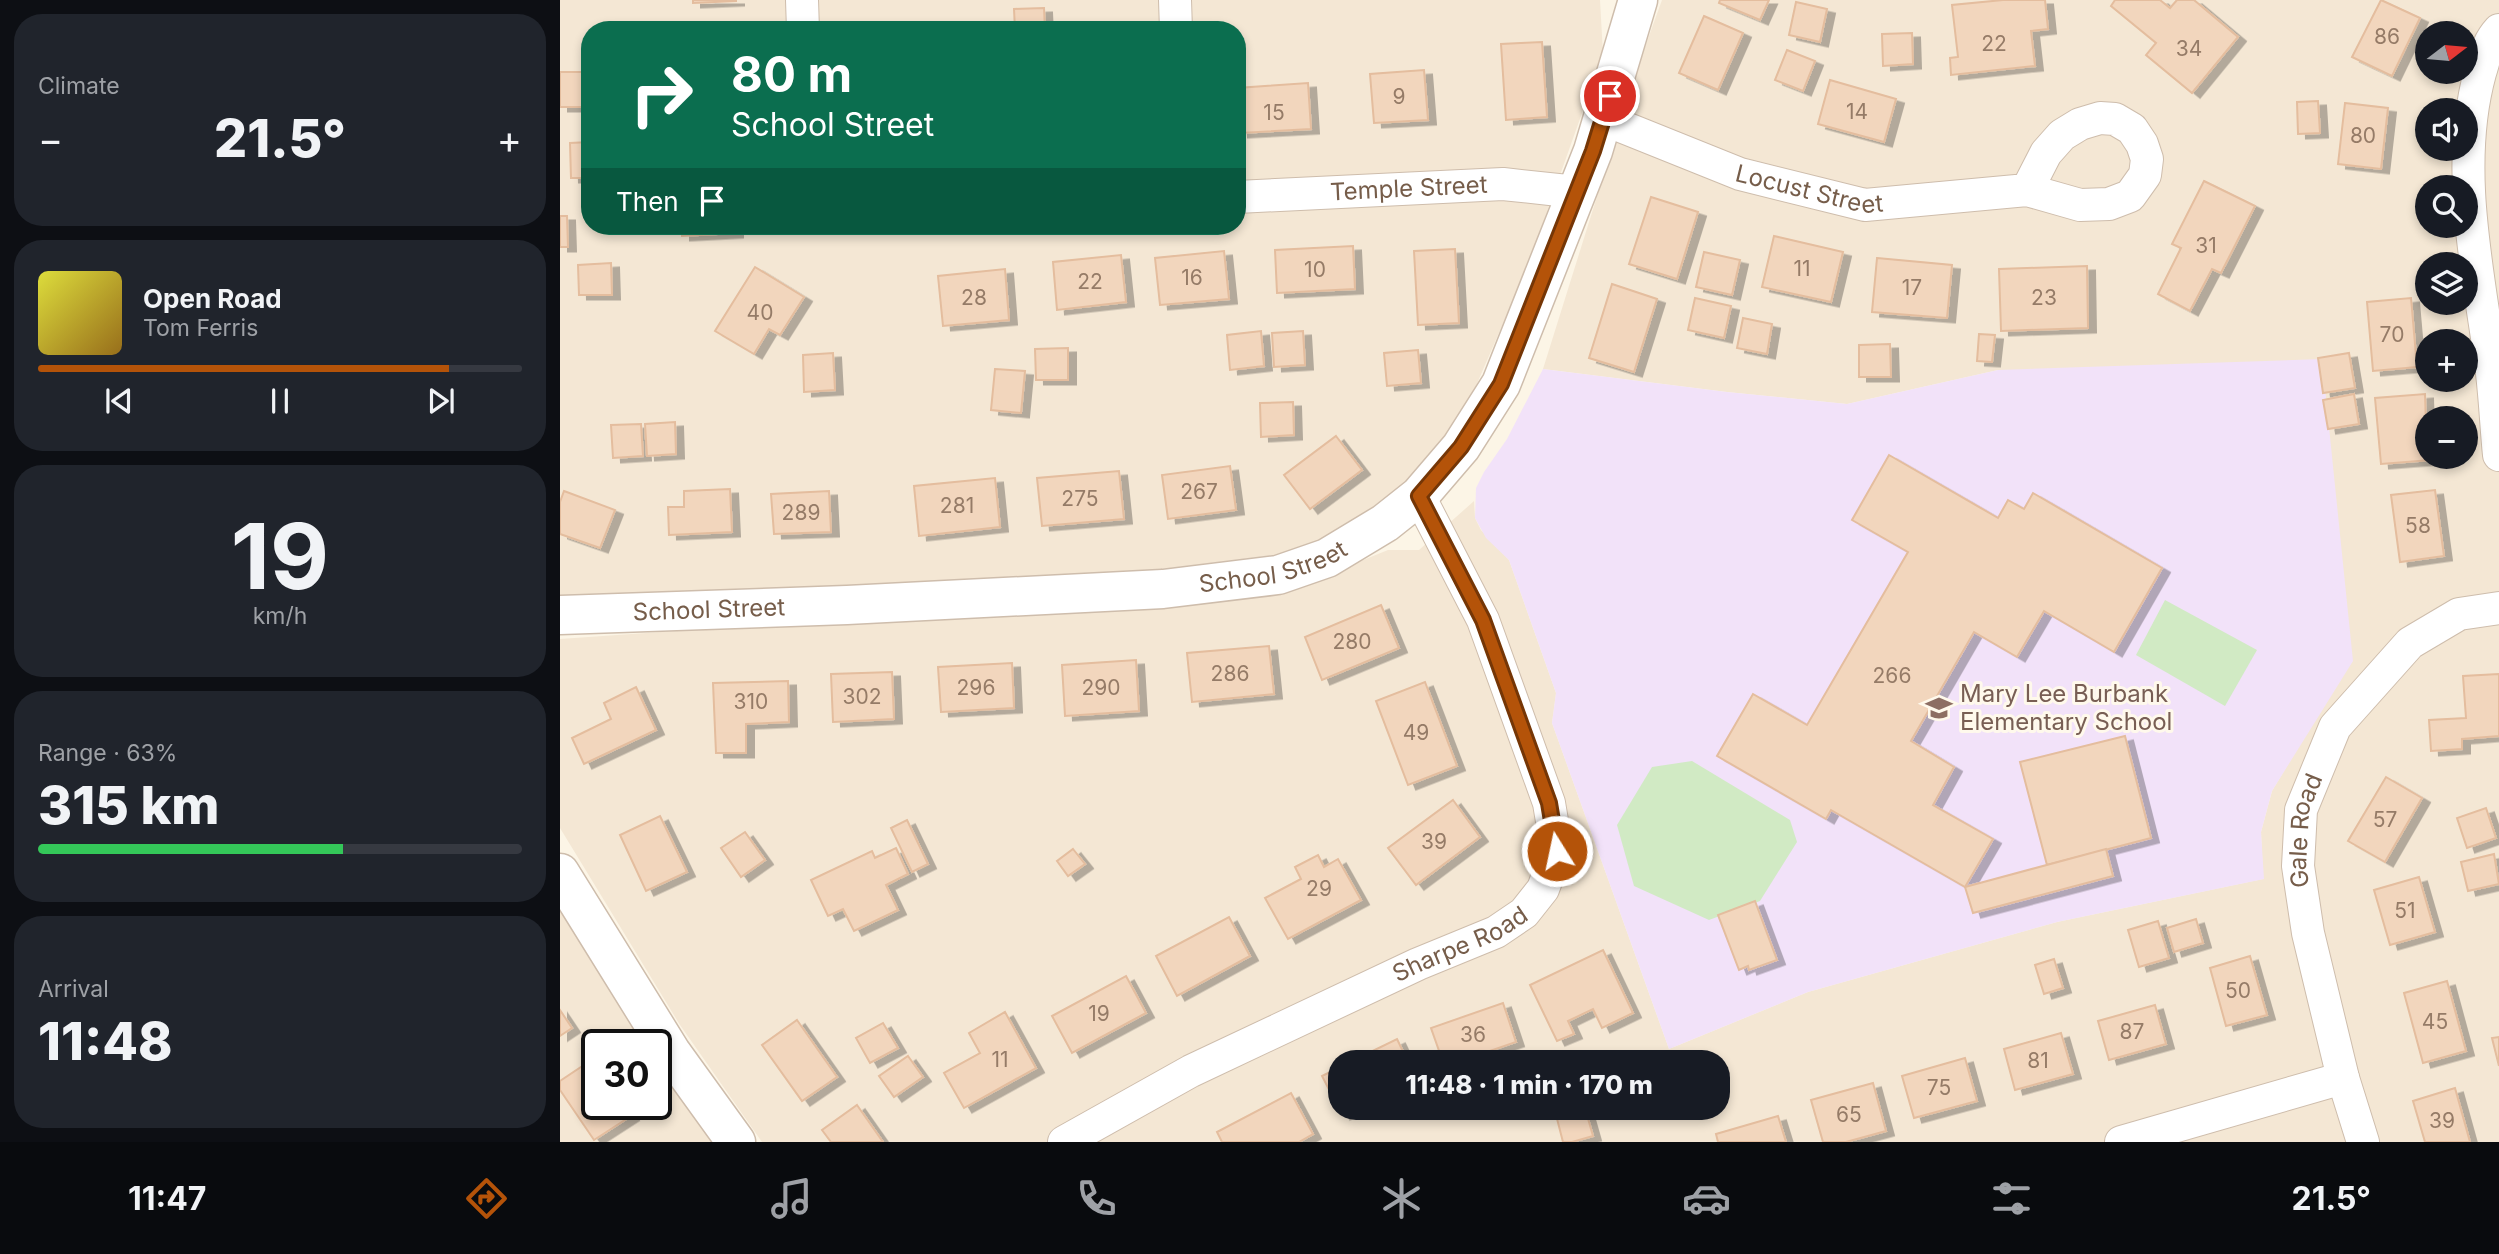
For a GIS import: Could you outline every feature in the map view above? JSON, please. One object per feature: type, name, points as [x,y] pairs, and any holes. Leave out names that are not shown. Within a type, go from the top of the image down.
[{"type":"street","points":[[802,0],[803,21]]},
{"type":"street","points":[[1175,0],[1176,21]]},
{"type":"street","name":"School Street","points":[[560,614],[847,606],[1163,589],[1278,575],[1327,558],[1385,523],[1419,496],[1461,447],[1501,384],[1603,119],[1637,1]]},
{"type":"street","points":[[2499,30],[2489,41],[2473,100],[2469,141],[2471,213],[2496,377],[2499,456]]},
{"type":"street","name":"Locust Street","points":[[1603,119],[1740,174],[1865,205],[2027,190]]},
{"type":"street","name":"Temple Street","points":[[1246,197],[1503,184],[1577,192]]},
{"type":"street","name":"Sharpe Road","points":[[1064,1142],[1191,1071],[1418,964],[1496,932],[1524,913],[1543,889],[1557,851],[1549,803],[1483,620],[1419,496]]},
{"type":"street","name":"Gale Road","points":[[2363,1142],[2343,1078],[2308,933],[2298,866],[2301,810],[2335,727],[2410,643],[2459,614],[2499,608]]},
{"type":"street","points":[[560,873],[671,1052],[736,1142]]},
{"type":"street","points":[[2121,1142],[2343,1078]]},
{"type":"shaded area","points":[[560,0],[1600,0],[1603,54],[1527,268],[1466,409],[1425,468],[1362,521],[1293,553],[1080,579],[560,600]]},
{"type":"shaded area","points":[[1662,0],[2499,0],[2499,1142],[762,1142],[680,1025],[560,828],[560,639],[1294,588],[1388,550],[1419,550],[1474,501],[1475,518],[1481,530],[1509,560],[1556,693],[1552,723],[1669,1049],[1808,992],[2057,922],[2263,879],[2261,832],[2272,791],[2303,739],[1998,370],[1847,404],[1543,369],[1636,72]]},
{"type":"shaded area","name":"Mary Lee Burbank Elementary School","points":[[2322,359],[2353,661],[2272,791],[2261,832],[2264,879],[2057,922],[1808,992],[1669,1049],[1552,723],[1556,693],[1509,560],[1486,538],[1475,518],[1476,488],[1507,439],[1543,369],[1847,404],[1998,370]]},
{"type":"shaded area","points":[[560,905],[642,1029],[581,1029],[581,1120],[672,1120],[672,1074],[718,1142],[560,1142]]},
{"type":"green space","points":[[2165,600],[2257,650],[2225,706],[2136,655]]},
{"type":"green space","points":[[1692,761],[1790,820],[1797,842],[1760,901],[1709,920],[1634,886],[1617,825],[1652,767]]},
{"type":"building","points":[[693,0],[736,0],[736,1],[693,3]]},
{"type":"building","points":[[1720,0],[1769,0],[1760,20],[1719,3]]},
{"type":"building","points":[[2003,0],[2045,0],[2048,29],[2031,31],[2035,66],[1951,75],[1950,58],[1958,57],[1952,5]]},
{"type":"building","points":[[2115,0],[2160,0],[2170,8],[2177,0],[2194,0],[2238,37],[2192,93],[2146,55],[2156,43],[2111,6]]},
{"type":"building","points":[[2381,0],[2420,18],[2415,21],[2415,28],[2392,76],[2352,57]]},
{"type":"building","points":[[1796,2],[1827,9],[1820,42],[1789,35]]},
{"type":"building","points":[[1044,8],[1045,21],[1015,21],[1014,9]]},
{"type":"building","points":[[1704,16],[1743,33],[1718,90],[1679,73]]},
{"type":"building","points":[[1912,33],[1913,64],[1883,66],[1882,34]]},
{"type":"building","points":[[1542,42],[1547,117],[1506,120],[1501,44]]},
{"type":"building","points":[[1787,50],[1815,61],[1803,91],[1775,80]]},
{"type":"building","points":[[1424,70],[1428,120],[1374,123],[1370,74]]},
{"type":"building","points":[[560,72],[581,72],[581,107],[560,107]]},
{"type":"building","points":[[1830,80],[1896,99],[1884,142],[1818,124]]},
{"type":"building","points":[[1308,83],[1311,129],[1246,133],[1246,87]]},
{"type":"building","points":[[2318,101],[2320,133],[2298,134],[2297,102]]},
{"type":"building","points":[[2345,103],[2388,108],[2381,169],[2338,164]]},
{"type":"building","points":[[581,142],[581,178],[571,178],[570,143]]},
{"type":"building","points":[[2204,181],[2255,206],[2221,273],[2212,269],[2190,311],[2158,294],[2181,248],[2172,244]]},
{"type":"building","points":[[1651,197],[1698,212],[1677,279],[1629,264]]},
{"type":"building","points":[[560,216],[567,216],[568,247],[560,247]]},
{"type":"building","points":[[1774,236],[1843,252],[1831,302],[1762,287]]},
{"type":"building","points":[[1353,246],[1355,289],[1277,293],[1275,250]]},
{"type":"building","points":[[1455,249],[1459,323],[1418,325],[1414,251]]},
{"type":"building","points":[[1224,251],[1229,299],[1160,305],[1155,258]]},
{"type":"building","points":[[1704,252],[1740,260],[1732,295],[1696,287]]},
{"type":"building","points":[[1121,255],[1126,302],[1057,310],[1053,262]]},
{"type":"building","points":[[1877,258],[1952,265],[1947,318],[1872,312]]},
{"type":"building","points":[[611,263],[612,295],[579,295],[578,265]]},
{"type":"building","points":[[2087,266],[2088,328],[2001,331],[1999,269]]},
{"type":"building","points":[[755,267],[804,297],[780,335],[769,329],[754,354],[715,331]]},
{"type":"building","points":[[1005,269],[1009,320],[943,326],[938,276]]},
{"type":"building","points":[[1612,284],[1657,299],[1634,372],[1589,358]]},
{"type":"building","points":[[1695,298],[1731,306],[1724,338],[1688,330]]},
{"type":"building","points":[[2411,298],[2415,367],[2373,371],[2367,302]]},
{"type":"building","points":[[1743,318],[1772,324],[1767,354],[1737,348]]},
{"type":"building","points":[[1261,331],[1264,366],[1230,370],[1227,335]]},
{"type":"building","points":[[1303,331],[1305,365],[1274,367],[1272,333]]},
{"type":"building","points":[[1979,334],[1995,335],[1992,362],[1977,361]]},
{"type":"building","points":[[1890,344],[1891,377],[1859,377],[1859,345]]},
{"type":"building","points":[[1068,348],[1068,380],[1036,380],[1035,349]]},
{"type":"building","points":[[1418,350],[1421,383],[1387,386],[1384,353]]},
{"type":"building","points":[[833,353],[835,390],[804,392],[803,355]]},
{"type":"building","points":[[2349,353],[2355,388],[2323,393],[2318,358]]},
{"type":"building","points":[[995,369],[1025,371],[1021,413],[991,410]]},
{"type":"building","points":[[2354,394],[2359,424],[2328,429],[2323,400]]},
{"type":"building","points":[[2425,394],[2425,406],[2415,406],[2415,461],[2381,464],[2375,398]]},
{"type":"building","points":[[1293,402],[1294,435],[1261,437],[1260,403]]},
{"type":"building","points":[[675,422],[676,454],[647,456],[645,424]]},
{"type":"building","points":[[641,424],[643,456],[613,458],[611,425]]},
{"type":"building","points":[[1336,436],[1362,470],[1310,509],[1284,475]]},
{"type":"building","points":[[1889,455],[1998,518],[2008,500],[2024,509],[2033,493],[2162,568],[2114,652],[2044,611],[2017,657],[1974,632],[1911,741],[1954,767],[1933,805],[1993,839],[1965,887],[1831,810],[1826,819],[1717,756],[1753,694],[1807,725],[1908,552],[1852,520]]},
{"type":"building","points":[[1230,466],[1236,510],[1168,519],[1162,475]]},
{"type":"building","points":[[1119,471],[1124,519],[1042,526],[1037,478]]},
{"type":"building","points":[[995,478],[1000,527],[919,536],[914,486]]},
{"type":"building","points":[[730,489],[732,532],[669,535],[668,507],[684,507],[684,491]]},
{"type":"building","points":[[2435,490],[2444,556],[2400,562],[2391,495]]},
{"type":"building","points":[[564,491],[615,510],[600,548],[560,534],[560,502]]},
{"type":"building","points":[[829,491],[831,532],[774,534],[771,494]]},
{"type":"building","points":[[1381,605],[1399,648],[1322,680],[1305,637]]},
{"type":"building","points":[[1269,646],[1274,694],[1192,702],[1187,653]]},
{"type":"building","points":[[1136,660],[1139,711],[1065,716],[1062,665]]},
{"type":"building","points":[[1012,663],[1014,708],[941,712],[938,667]]},
{"type":"building","points":[[892,672],[894,719],[833,722],[831,674]]},
{"type":"building","points":[[2499,674],[2499,736],[2462,739],[2462,749],[2431,751],[2429,720],[2466,718],[2463,676]]},
{"type":"building","points":[[788,681],[789,722],[746,724],[746,753],[716,753],[713,683]]},
{"type":"building","points":[[1425,682],[1457,766],[1408,785],[1376,701]]},
{"type":"building","points":[[636,687],[656,730],[584,764],[572,738],[611,719],[604,703]]},
{"type":"building","points":[[2125,736],[2151,838],[2047,865],[2020,762]]},
{"type":"building","points":[[2386,777],[2422,798],[2385,862],[2348,841]]},
{"type":"building","points":[[1453,800],[1480,837],[1416,885],[1388,848]]},
{"type":"building","points":[[2486,808],[2496,838],[2467,848],[2457,818]]},
{"type":"building","points":[[660,816],[687,872],[646,891],[620,835]]},
{"type":"building","points":[[907,820],[928,864],[912,872],[891,828]]},
{"type":"building","points":[[745,832],[765,860],[741,877],[721,848]]},
{"type":"building","points":[[896,848],[908,874],[886,885],[898,910],[854,931],[843,909],[828,916],[811,880],[872,851],[875,858]]},
{"type":"building","points":[[1073,849],[1085,864],[1068,876],[1057,861]]},
{"type":"building","points":[[2106,849],[2113,876],[1973,913],[1965,887]]},
{"type":"building","points":[[2494,854],[2499,884],[2468,891],[2461,862]]},
{"type":"building","points":[[1318,855],[1324,867],[1338,859],[1361,900],[1288,939],[1265,898],[1301,879],[1295,867]]},
{"type":"building","points":[[2419,877],[2435,932],[2390,945],[2374,890]]},
{"type":"building","points":[[1755,901],[1777,960],[1749,970],[1748,966],[1739,970],[1718,915]]},
{"type":"building","points":[[1229,917],[1250,956],[1177,996],[1156,956]]},
{"type":"building","points":[[2196,919],[2203,943],[2174,952],[2167,928]]},
{"type":"building","points":[[2158,921],[2169,958],[2139,967],[2128,930]]},
{"type":"building","points":[[1603,950],[1633,1013],[1602,1028],[1593,1009],[1568,1021],[1574,1034],[1557,1041],[1530,985]]},
{"type":"building","points":[[2250,956],[2267,1015],[2226,1026],[2210,968]]},
{"type":"building","points":[[2054,959],[2063,988],[2044,994],[2035,965]]},
{"type":"building","points":[[1126,976],[1146,1013],[1072,1053],[1052,1016]]},
{"type":"building","points":[[2447,981],[2466,1051],[2423,1063],[2404,993]]},
{"type":"building","points":[[1503,1003],[1516,1042],[1493,1050],[1439,1050],[1431,1028]]},
{"type":"building","points":[[2155,1005],[2166,1044],[2109,1060],[2098,1021]]},
{"type":"building","points":[[560,1010],[572,1028],[560,1036]]},
{"type":"building","points":[[1005,1012],[1036,1068],[964,1108],[944,1073],[980,1053],[969,1033]]},
{"type":"building","points":[[797,1020],[837,1077],[802,1101],[762,1045]]},
{"type":"building","points":[[883,1023],[898,1048],[870,1063],[856,1038]]},
{"type":"building","points":[[2061,1033],[2073,1074],[2015,1090],[2004,1049]]},
{"type":"building","points":[[2499,1037],[2499,1066],[2492,1038]]},
{"type":"building","points":[[1397,1039],[1402,1050],[1375,1050]]},
{"type":"building","points":[[908,1056],[923,1077],[894,1097],[879,1076]]},
{"type":"building","points":[[1965,1058],[1977,1101],[1914,1118],[1902,1076]]},
{"type":"building","points":[[581,1067],[581,1120],[625,1120],[594,1140],[560,1090],[560,1081]]},
{"type":"building","points":[[1328,1073],[1328,1088],[1322,1076]]},
{"type":"building","points":[[1873,1083],[1886,1131],[1846,1142],[1823,1142],[1811,1100]]},
{"type":"building","points":[[2455,1088],[2470,1142],[2425,1142],[2413,1101]]},
{"type":"building","points":[[1291,1093],[1313,1134],[1299,1142],[1222,1142],[1217,1132]]},
{"type":"building","points":[[857,1105],[883,1142],[831,1142],[822,1130]]},
{"type":"building","points":[[1778,1116],[1786,1142],[1718,1142],[1716,1134]]},
{"type":"building","points":[[1557,1120],[1588,1120],[1593,1136],[1563,1142]]},
{"type":"place","name":"Mary Lee Burbank Elementary School","points":[[1939,708]]},
{"type":"route","points":[[1557,851],[1549,803],[1483,620],[1419,496],[1461,447],[1501,384],[1593,151],[1610,96]]}]
